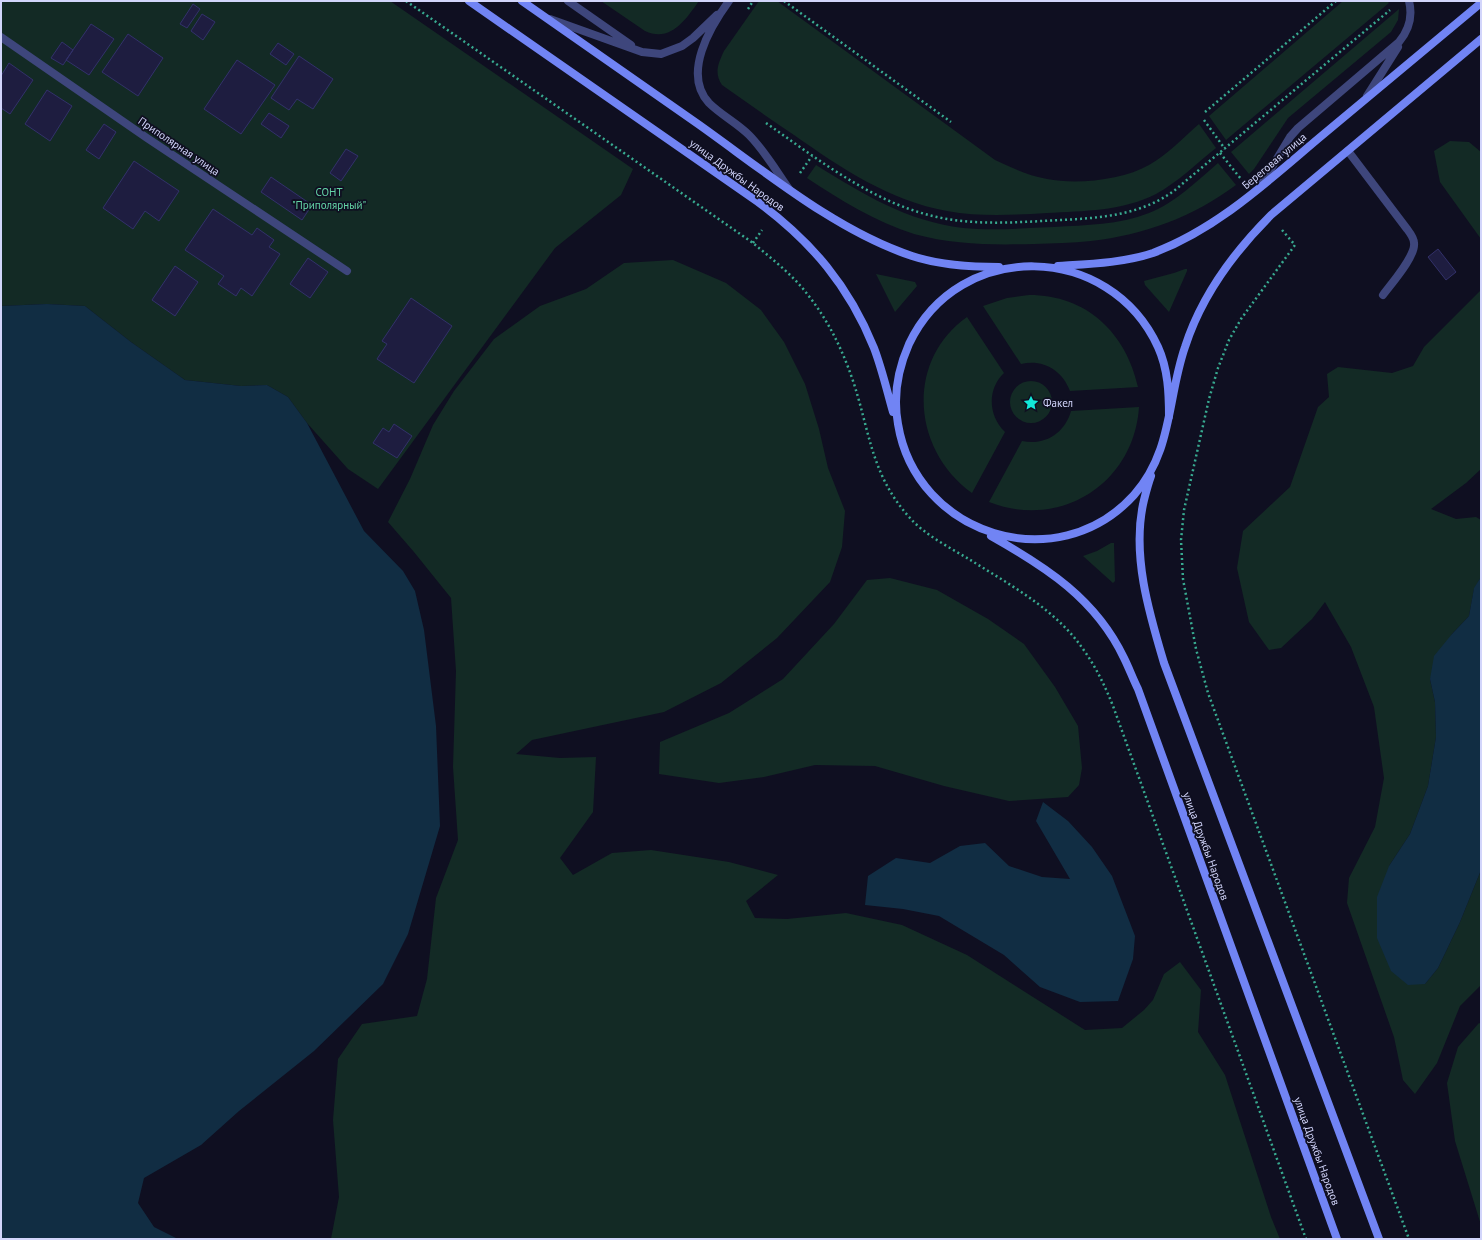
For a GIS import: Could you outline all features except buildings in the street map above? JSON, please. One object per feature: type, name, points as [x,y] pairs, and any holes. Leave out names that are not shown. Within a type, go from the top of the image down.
[{"type":"main road","name":"улица Дружбы Народов","points":[[469,1],[758,202],[795,233],[817,255],[850,298],[863,322],[874,350],[902,442]]},
{"type":"main road","name":"улица Дружбы Народов","points":[[522,1],[790,189],[844,225],[876,242],[912,256],[944,263],[976,267],[1011,267]]},
{"type":"main road","name":"Береговая улица","points":[[1047,266],[1120,260],[1152,253],[1200,231],[1260,188],[1481,3]]},
{"type":"main road","points":[[1379,1239],[1164,663],[1151,622],[1144,588],[1140,551],[1140,530],[1144,500],[1153,468],[1166,434],[1177,372],[1185,346],[1195,320],[1217,281],[1236,253],[1262,224],[1481,39]]},
{"type":"main road","points":[[1153,468],[1136,492],[1120,508],[1095,524],[1073,533],[1056,538],[1021,539],[992,533],[970,524],[940,503],[927,490],[916,475],[908,459],[902,442],[896,406],[900,370],[905,353],[912,337],[933,308],[946,296],[977,277],[1011,267],[1047,266],[1064,270],[1082,275],[1098,282],[1127,303],[1139,317],[1158,347],[1164,364],[1168,381],[1169,417]]},
{"type":"main road","name":"улица Дружбы Народов","points":[[970,524],[1028,557],[1052,573],[1078,595],[1095,613],[1109,632],[1124,658],[1138,689],[1337,1239]]},
{"type":"lane","points":[[568,1],[642,52]]},
{"type":"lane","points":[[729,1],[704,44],[700,57],[698,78],[700,88],[710,104],[750,136],[790,189]]},
{"type":"lane","points":[[1366,99],[1406,34],[1410,24],[1411,11],[1409,1]]},
{"type":"lane","points":[[545,17],[642,52],[661,54],[682,46],[693,38],[723,9]]},
{"type":"lane","points":[[1260,188],[1290,137],[1298,128],[1399,42],[1406,34]]},
{"type":"lane","name":"Приполярная улица","points":[[1,37],[147,138],[347,271]]},
{"type":"lane","points":[[1348,150],[1407,229],[1414,241],[1414,248],[1411,255],[1384,295]]},
{"type":"path","points":[[406,1],[753,243],[786,271],[808,294],[828,324],[842,351],[853,379],[873,454],[880,472],[896,500],[910,519],[930,535],[1026,595],[1068,630],[1083,649],[1099,674],[1114,706],[1306,1239]]},
{"type":"path","points":[[744,14],[753,1]]},
{"type":"path","points":[[784,1],[951,122]]},
{"type":"path","points":[[1205,112],[1336,1]]},
{"type":"path","points":[[760,118],[812,156],[861,187],[911,210],[937,217],[962,221],[1016,222],[1096,218],[1138,209],[1163,199],[1393,8]]},
{"type":"path","points":[[1204,120],[1225,149]]},
{"type":"path","points":[[1295,245],[1241,319],[1229,340],[1218,368],[1209,399],[1184,510],[1181,540],[1183,579],[1196,649],[1208,693],[1409,1239]]},
{"type":"green space","name":"СОНТ \"Приполярный\"","points":[[1,1],[390,1],[633,169],[621,195],[555,248],[378,489],[348,469],[307,423],[288,397],[267,385],[241,386],[185,380],[131,342],[85,306],[47,304],[1,306]]},
{"type":"green space","points":[[601,1],[699,1],[689,15],[677,27],[670,32],[654,34],[645,31]]},
{"type":"green space","points":[[759,1],[777,1],[995,160],[1034,176],[1059,181],[1086,181],[1113,178],[1126,174],[1156,161],[1199,124],[1216,148],[1180,178],[1156,194],[1143,200],[1117,207],[1075,212],[997,215],[959,213],[906,200],[867,182],[848,171],[722,85],[718,76],[718,68],[724,51]]},
{"type":"green space","points":[[1343,1],[1387,1],[1389,3],[1226,140],[1209,116]]},
{"type":"green space","points":[[1399,9],[1398,20],[1391,32],[1288,118],[1254,169],[1249,174],[1231,152]]},
{"type":"green space","points":[[1450,141],[1469,142],[1481,152],[1481,239],[1440,182],[1434,151]]},
{"type":"green space","points":[[1218,163],[1236,185],[1203,206],[1167,223],[1111,238],[1084,242],[1034,244],[959,242],[929,238],[914,234],[872,217],[807,178],[816,165],[868,196],[904,213],[942,224],[963,228],[1008,229],[1102,224],[1138,217],[1159,209],[1177,198]]},
{"type":"green space","points":[[673,260],[726,283],[761,310],[784,342],[805,384],[819,429],[828,468],[845,511],[842,547],[830,582],[777,638],[721,683],[664,712],[532,740],[516,754],[560,758],[596,757],[593,812],[560,858],[573,875],[612,853],[651,850],[729,862],[778,875],[746,901],[755,918],[787,919],[846,913],[902,925],[967,955],[1085,1030],[1122,1028],[1144,1010],[1153,1000],[1164,974],[1180,962],[1201,990],[1198,1032],[1225,1075],[1271,1217],[1280,1239],[331,1239],[339,1197],[333,1120],[338,1059],[362,1024],[417,1016],[427,979],[436,898],[458,840],[453,767],[456,671],[451,598],[388,522],[410,479],[433,425],[454,391],[494,339],[540,306],[586,289],[624,263]]},
{"type":"green space","points":[[1187,269],[1187,271],[1169,312],[1145,285],[1144,281]]},
{"type":"green space","points":[[876,274],[915,282],[917,286],[895,312]]},
{"type":"green space","points":[[1481,290],[1481,469],[1466,483],[1431,509],[1456,519],[1476,517],[1481,520],[1481,577],[1474,589],[1469,616],[1452,634],[1430,679],[1435,702],[1436,737],[1428,786],[1410,834],[1389,866],[1425,984],[1438,968],[1460,922],[1481,870],[1481,985],[1460,1006],[1437,1063],[1415,1094],[1403,1080],[1394,1037],[1347,903],[1349,878],[1375,827],[1384,778],[1374,707],[1351,647],[1325,602],[1312,619],[1281,648],[1269,650],[1249,622],[1237,568],[1243,531],[1290,487],[1318,407],[1329,397],[1327,374],[1338,367],[1392,373],[1413,366],[1424,347]]},
{"type":"green space","points":[[1029,295],[1050,297],[1069,302],[1086,310],[1101,321],[1114,334],[1124,350],[1138,387],[1070,391],[1062,377],[1051,368],[1037,363],[1021,364],[983,306],[1007,298]]},
{"type":"green space","points":[[967,317],[1004,373],[998,379],[992,394],[992,402],[995,418],[999,426],[1005,432],[972,493],[952,475],[937,454],[928,430],[924,405],[926,381],[933,357],[947,335]]},
{"type":"green space","points":[[1027,381],[1035,381],[1046,387],[1052,398],[1052,406],[1046,417],[1035,423],[1027,423],[1016,417],[1010,406],[1010,398],[1016,387]]},
{"type":"green space","points":[[1139,407],[1134,434],[1123,458],[1108,478],[1089,494],[1066,505],[1042,510],[1016,509],[989,502],[1022,441],[1039,442],[1053,436],[1064,426],[1071,411]]},
{"type":"green space","points":[[1111,543],[1114,543],[1115,581],[1113,583],[1083,556],[1097,551]]},
{"type":"green space","points":[[890,578],[937,590],[988,619],[1024,644],[1055,687],[1078,726],[1082,768],[1079,785],[1068,797],[1009,801],[944,786],[875,766],[815,765],[764,777],[719,783],[659,774],[660,742],[729,713],[783,679],[834,624],[867,580]]},
{"type":"green space","points":[[1479,1023],[1481,1024],[1481,1225],[1455,1141],[1447,1083],[1458,1047]]},
{"type":"water","points":[[47,304],[85,306],[131,342],[185,380],[241,386],[267,385],[288,397],[307,423],[364,531],[403,571],[415,591],[424,630],[436,726],[440,826],[408,934],[383,984],[314,1051],[239,1111],[201,1145],[144,1178],[138,1203],[154,1227],[178,1239],[1,1239],[1,306]]},
{"type":"water","points":[[1481,577],[1481,870],[1460,922],[1438,968],[1425,984],[1408,985],[1391,971],[1377,938],[1377,897],[1389,866],[1410,834],[1428,786],[1436,737],[1435,702],[1430,679],[1434,656],[1469,616],[1474,588]]},
{"type":"water","points":[[1043,802],[1068,821],[1092,847],[1112,876],[1135,936],[1133,959],[1118,1001],[1080,1002],[1040,987],[1004,955],[939,916],[903,909],[865,905],[868,876],[896,858],[930,863],[960,846],[985,843],[1009,866],[1042,877],[1070,879],[1036,821]]},
{"type":"place","name":"Факел","points":[[1031,403]]}]
